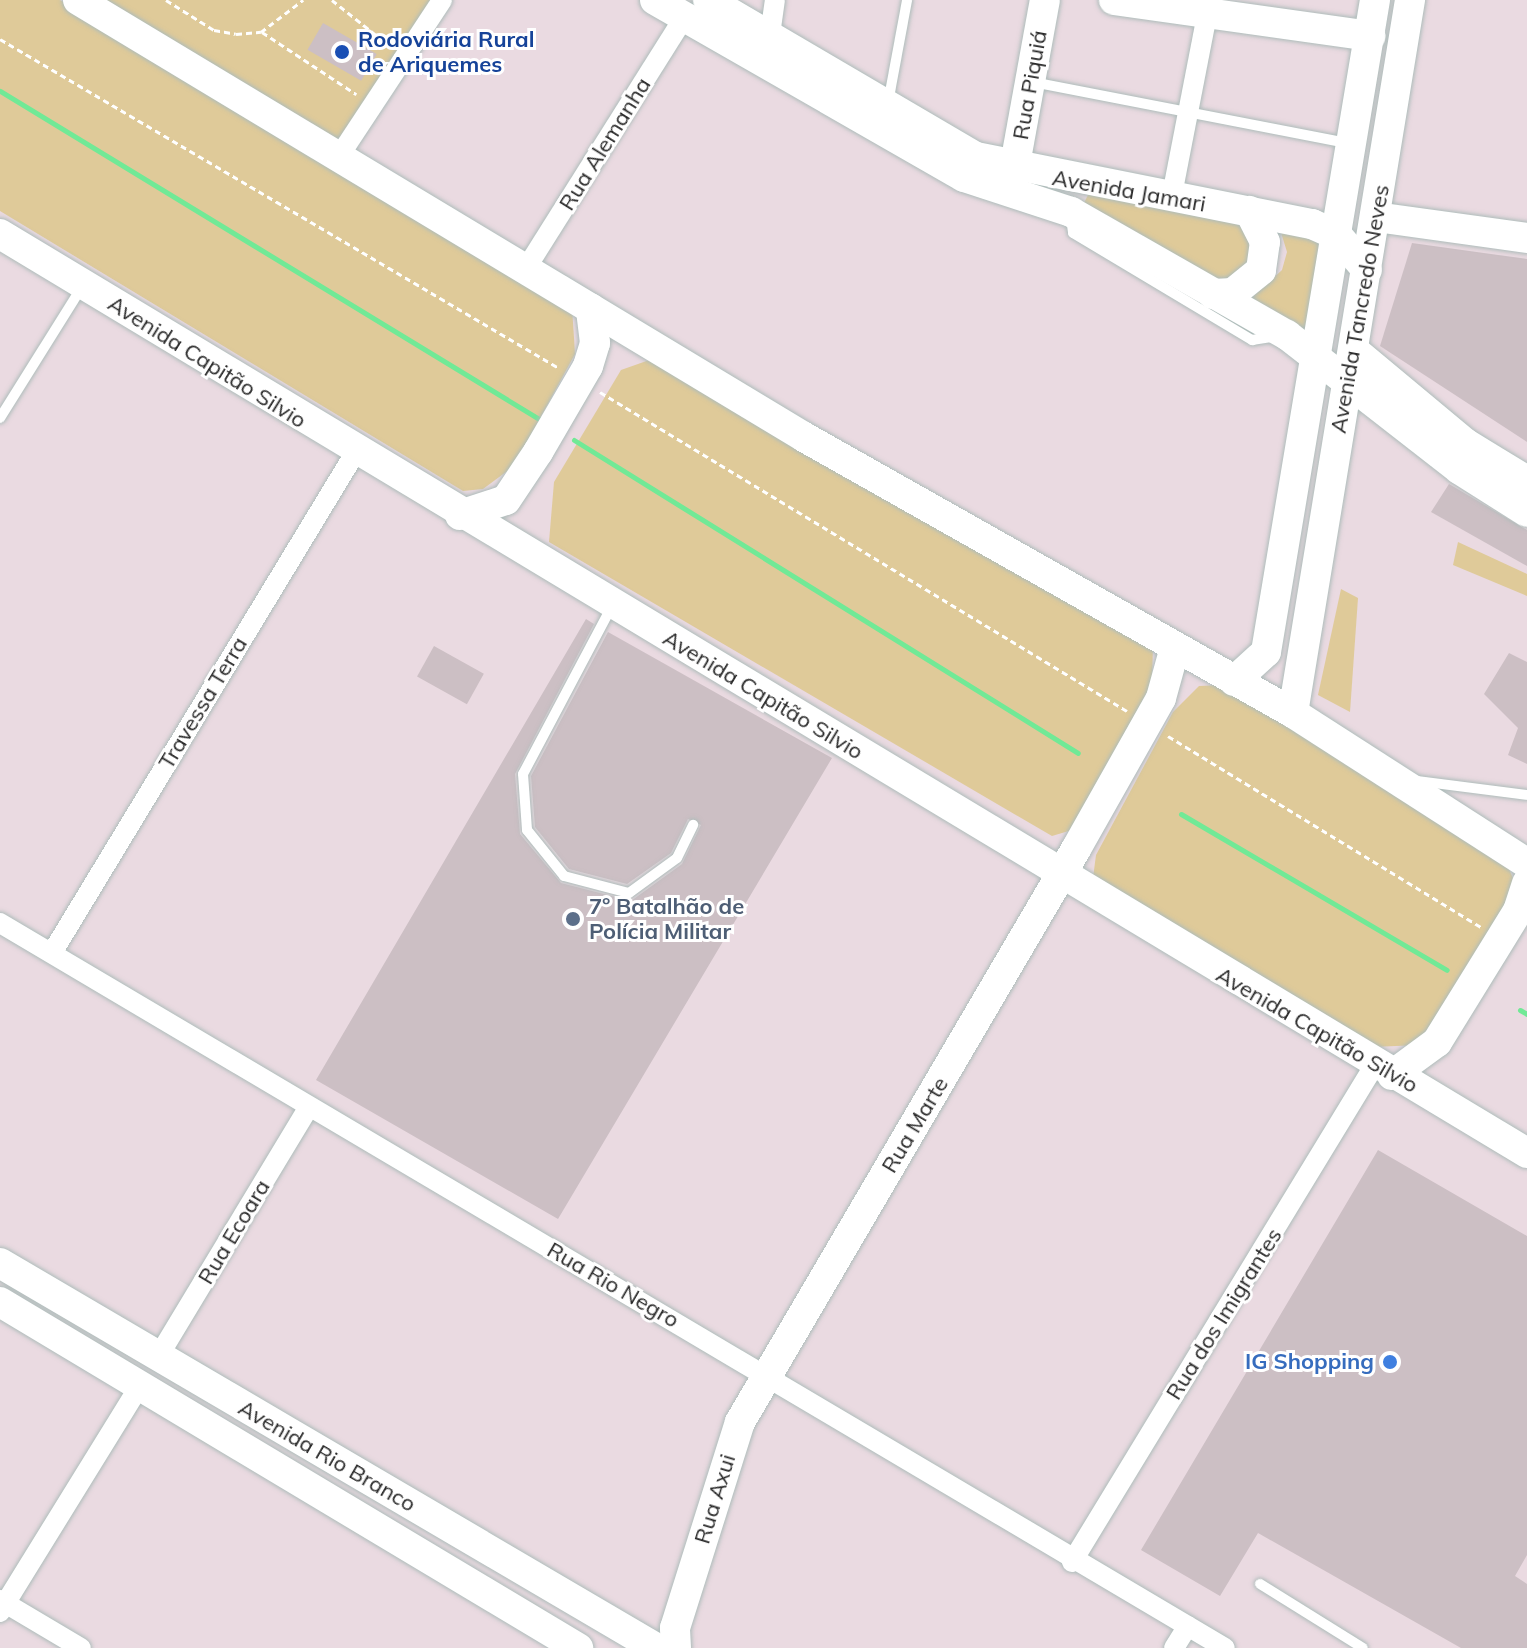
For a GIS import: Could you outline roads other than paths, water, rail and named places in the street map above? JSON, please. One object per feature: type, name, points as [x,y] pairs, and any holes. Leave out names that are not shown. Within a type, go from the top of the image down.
[{"type":"main road","points":[[78,0],[525,270],[1293,713],[1527,863]]},
{"type":"main road","name":"Avenida Jamari","points":[[655,0],[696,9],[770,35],[881,116],[991,190],[1071,212],[1287,335],[1349,384],[1502,479]]},
{"type":"main road","name":"Rua Piquiá","points":[[1014,170],[1045,0]]},
{"type":"main road","points":[[1114,0],[1208,6],[1370,36]]},
{"type":"main road","name":"Avenida Tancredo Neves","points":[[1293,713],[1316,355],[1341,241],[1375,0]]},
{"type":"main road","name":"Avenida Tancredo Neves","points":[[1234,681],[1266,652],[1349,384],[1357,353],[1367,270],[1410,0]]},
{"type":"main road","name":"Avenida Jamari","points":[[696,9],[881,116],[976,157],[1014,170],[1171,200],[1249,211],[1324,228],[1341,241],[1367,270]]},
{"type":"main road","points":[[1362,86],[1396,92]]},
{"type":"main road","points":[[1213,294],[1233,293],[1261,270],[1265,242],[1249,211]]},
{"type":"main road","points":[[1376,217],[1527,238]]},
{"type":"main road","name":"Avenida Capitão Silvio","points":[[0,234],[355,453],[1061,873],[1383,1070],[1527,1153]]},
{"type":"main road","points":[[516,549],[514,515],[583,382],[595,343],[591,308]]},
{"type":"main road","points":[[460,515],[506,500],[583,382],[612,349],[646,341]]},
{"type":"main road","name":"Avenida Jamari","points":[[1357,353],[1502,479],[1527,512]]},
{"type":"main road","name":"Rua Marte","points":[[766,1374],[1147,722],[1170,679],[1175,647]]},
{"type":"main road","points":[[1441,1103],[1439,1073],[1449,1046],[1514,932],[1527,883]]},
{"type":"main road","points":[[1383,1070],[1428,1054],[1514,932]]},
{"type":"main road","name":"Avenida Rio Branco","points":[[0,1263],[158,1357],[667,1643]]},
{"type":"main road","name":"Avenida Rio Branco","points":[[0,1302],[578,1648]]},
{"type":"main road","name":"Rua Axui","points":[[667,1643],[723,1467],[766,1374]]},
{"type":"street","points":[[338,158],[442,0]]},
{"type":"street","points":[[770,35],[775,0]]},
{"type":"street","points":[[1171,200],[1208,6]]},
{"type":"street","name":"Rua Alemanha","points":[[525,270],[696,9]]},
{"type":"street","name":"Travessa Terra","points":[[52,953],[355,453]]},
{"type":"street","name":"Rua Rio Negro","points":[[0,923],[766,1374],[1072,1562],[1225,1648]]},
{"type":"street","name":"Rua dos Imigrantes","points":[[1072,1562],[1383,1070]]},
{"type":"street","name":"Rua Ecoara","points":[[158,1357],[309,1107]]},
{"type":"street","points":[[81,1648],[2,1605],[140,1385]]},
{"type":"street","points":[[1174,1648],[1188,1626]]},
{"type":"lane","points":[[881,116],[907,0]]},
{"type":"lane","points":[[1031,82],[1353,144]]},
{"type":"lane","name":"Avenida Jamari","points":[[1071,212],[1073,233],[1252,340],[1287,335]]},
{"type":"lane","points":[[0,418],[83,285]]},
{"type":"lane","points":[[612,606],[523,774],[527,830],[564,876],[629,893],[677,858],[693,825]]},
{"type":"lane","points":[[1394,779],[1527,795]]},
{"type":"lane","points":[[1260,1584],[1363,1648]]},
{"type":"waterway","points":[[0,91],[544,422]]},
{"type":"waterway","points":[[574,440],[1078,753]]},
{"type":"waterway","points":[[1181,814],[1447,970]]},
{"type":"waterway","points":[[1520,1010],[1527,1014]]},
{"type":"place","name":"Rodoviária Rural de Ariquemes","points":[[342,52]]},
{"type":"place","name":"7º Batalhão de Polícia Militar","points":[[573,919]]},
{"type":"place","name":"IG Shopping","points":[[1390,1362]]}]
